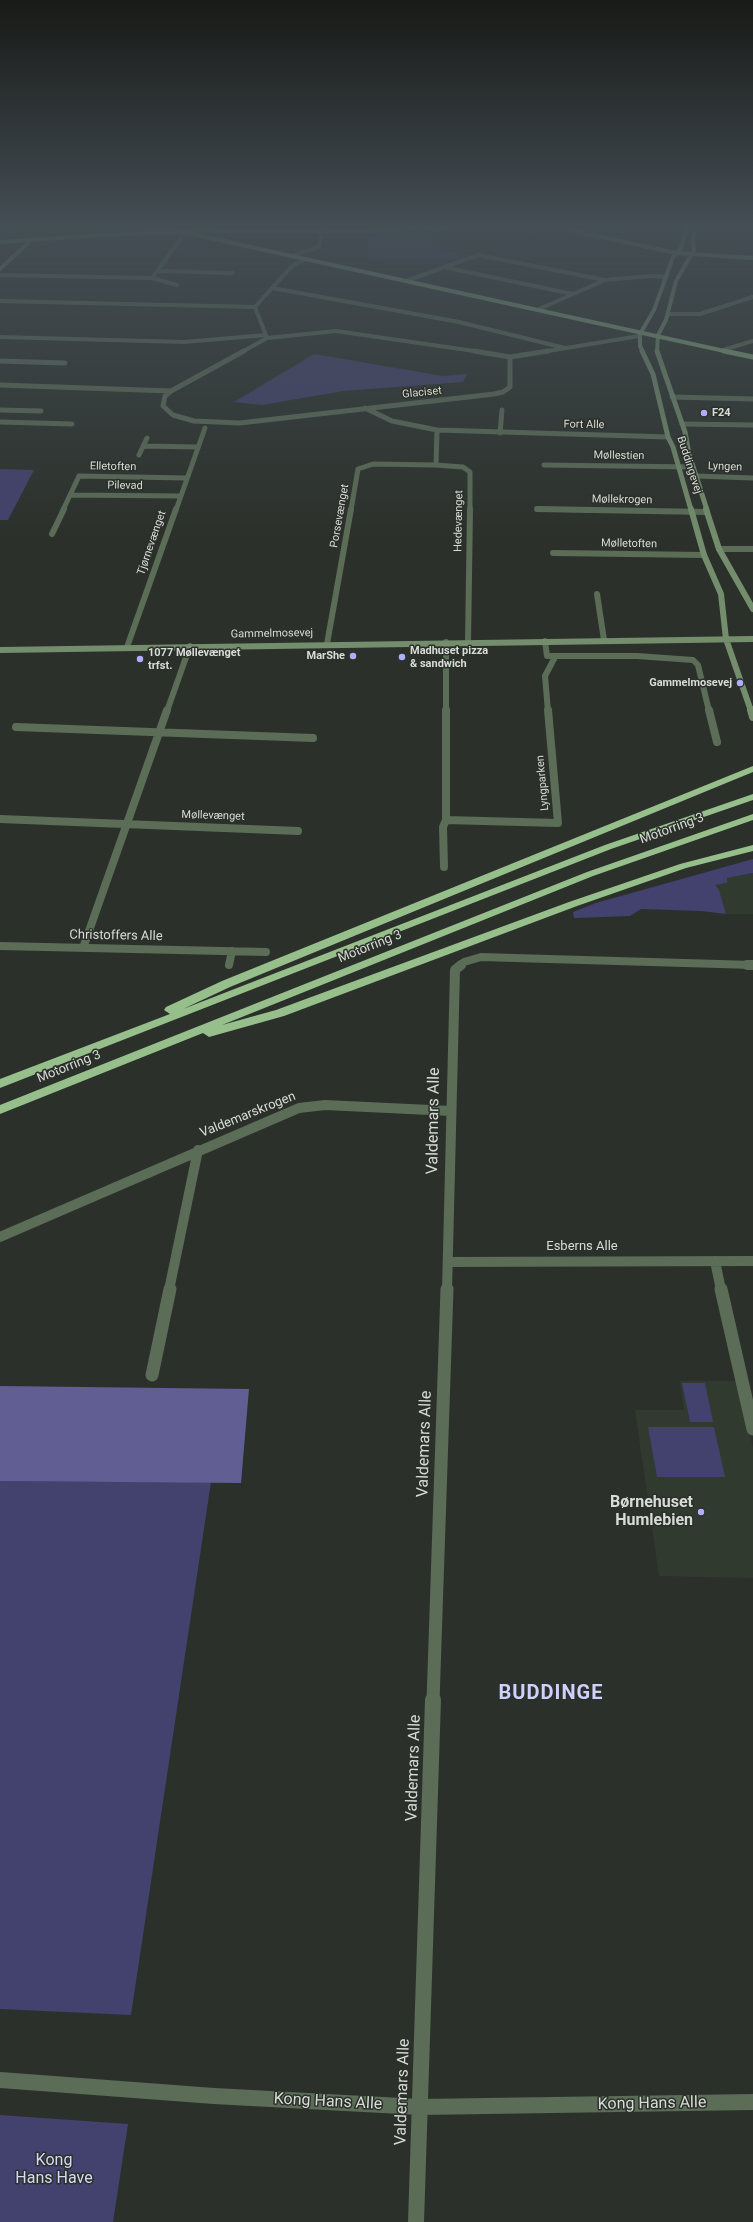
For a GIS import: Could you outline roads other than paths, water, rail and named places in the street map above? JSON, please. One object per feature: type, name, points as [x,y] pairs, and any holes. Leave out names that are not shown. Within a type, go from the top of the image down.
[{"type":"highway","points":[[72,1056],[226,984],[753,769]]},
{"type":"highway","name":"Motorring 3","points":[[0,1084],[608,847],[753,797]]},
{"type":"highway","name":"Motorring 3","points":[[0,1110],[590,874],[753,817]]},
{"type":"highway","points":[[143,1052],[280,1013],[573,904],[683,866],[753,848]]},
{"type":"main road","points":[[628,331],[753,357]]},
{"type":"street","points":[[264,331],[266,336]]},
{"type":"street","points":[[0,337],[184,342],[336,331],[510,357],[640,334],[642,331]]},
{"type":"street","points":[[495,331],[566,348]]},
{"type":"street","points":[[658,337],[661,331]]},
{"type":"street","name":"Buddingevej","points":[[640,334],[640,346],[653,374],[668,437],[679,467],[704,555],[721,594],[726,639],[753,717]]},
{"type":"street","points":[[0,385],[171,391],[266,336]]},
{"type":"street","name":"Buddingevej","points":[[658,337],[657,352],[682,424],[706,512],[719,549],[731,573],[753,609]]},
{"type":"street","points":[[723,350],[753,342]]},
{"type":"street","name":"Glaciset","points":[[171,391],[162,401],[166,410],[182,418],[207,423],[240,423],[503,392],[510,387],[510,357]]},
{"type":"street","points":[[0,361],[65,363]]},
{"type":"street","points":[[672,397],[753,399]]},
{"type":"street","name":"Fort Alle","points":[[365,408],[392,421],[437,430],[668,437]]},
{"type":"street","points":[[0,410],[41,411]]},
{"type":"street","points":[[500,433],[502,410]]},
{"type":"street","points":[[0,422],[72,424]]},
{"type":"street","points":[[682,424],[753,425]]},
{"type":"street","name":"Tjørnevænget","points":[[127,647],[205,428]]},
{"type":"street","points":[[436,465],[437,430]]},
{"type":"street","points":[[139,455],[147,438]]},
{"type":"street","points":[[143,446],[198,447]]},
{"type":"street","name":"Porsevænget","points":[[327,644],[358,469],[373,464],[436,465]]},
{"type":"street","name":"Møllestien","points":[[544,464],[693,467]]},
{"type":"street","name":"Hedevænget","points":[[436,465],[463,467],[470,472],[468,642]]},
{"type":"street","name":"Elletoften","points":[[52,534],[79,476],[186,478]]},
{"type":"street","name":"Lyngen","points":[[696,476],[753,478]]},
{"type":"street","name":"Pilevad","points":[[70,495],[180,496]]},
{"type":"street","name":"Møllekrogen","points":[[537,509],[706,512]]},
{"type":"street","points":[[719,549],[753,549]]},
{"type":"street","name":"Mølletoften","points":[[553,553],[704,555]]},
{"type":"street","points":[[597,594],[604,640]]},
{"type":"street","name":"Gammelmosevej","points":[[0,650],[446,642],[753,639]]},
{"type":"street","points":[[545,641],[548,656],[555,657],[637,656],[693,660],[698,665],[717,742]]},
{"type":"street","points":[[444,867],[443,828],[446,820],[446,642]]},
{"type":"street","points":[[83,948],[190,646]]},
{"type":"street","name":"Lyngparken","points":[[446,820],[558,823],[545,676],[555,657]]},
{"type":"street","points":[[16,727],[313,738]]},
{"type":"street","name":"Møllevænget","points":[[0,819],[298,831]]},
{"type":"street","name":"Christoffers Alle","points":[[0,946],[266,952]]},
{"type":"street","points":[[229,965],[232,951]]},
{"type":"street","name":"Valdemars Alle","points":[[416,2222],[448,1262],[455,970],[464,962],[481,957],[753,965]]},
{"type":"street","name":"Valdemarskrogen","points":[[0,1237],[198,1150],[299,1108],[312,1105],[451,1111]]},
{"type":"street","name":"Valdemarskrogen","points":[[152,1376],[198,1150]]},
{"type":"street","points":[[715,1261],[753,1429]]},
{"type":"street","name":"Esberns Alle","points":[[448,1262],[753,1261]]},
{"type":"street","name":"Kong Hans Alle","points":[[0,2080],[214,2096],[420,2107],[753,2102]]},
{"type":"place","name":"F24","points":[[704,413]]},
{"type":"place","name":"MarShe","points":[[353,656]]},
{"type":"place","name":"Madhuset pizza & sandwich","points":[[402,657]]},
{"type":"place","name":"1077 Møllevænget trfst.","points":[[140,659]]},
{"type":"place","name":"Gammelmosevej","points":[[740,683]]},
{"type":"place","name":"Børnehuset Humlebien","points":[[701,1512]]},
{"type":"district","name":"BUDDINGE","points":[[551,1694]]},
{"type":"park label","name":"Kong Hans Have","points":[[54,2170]]}]
